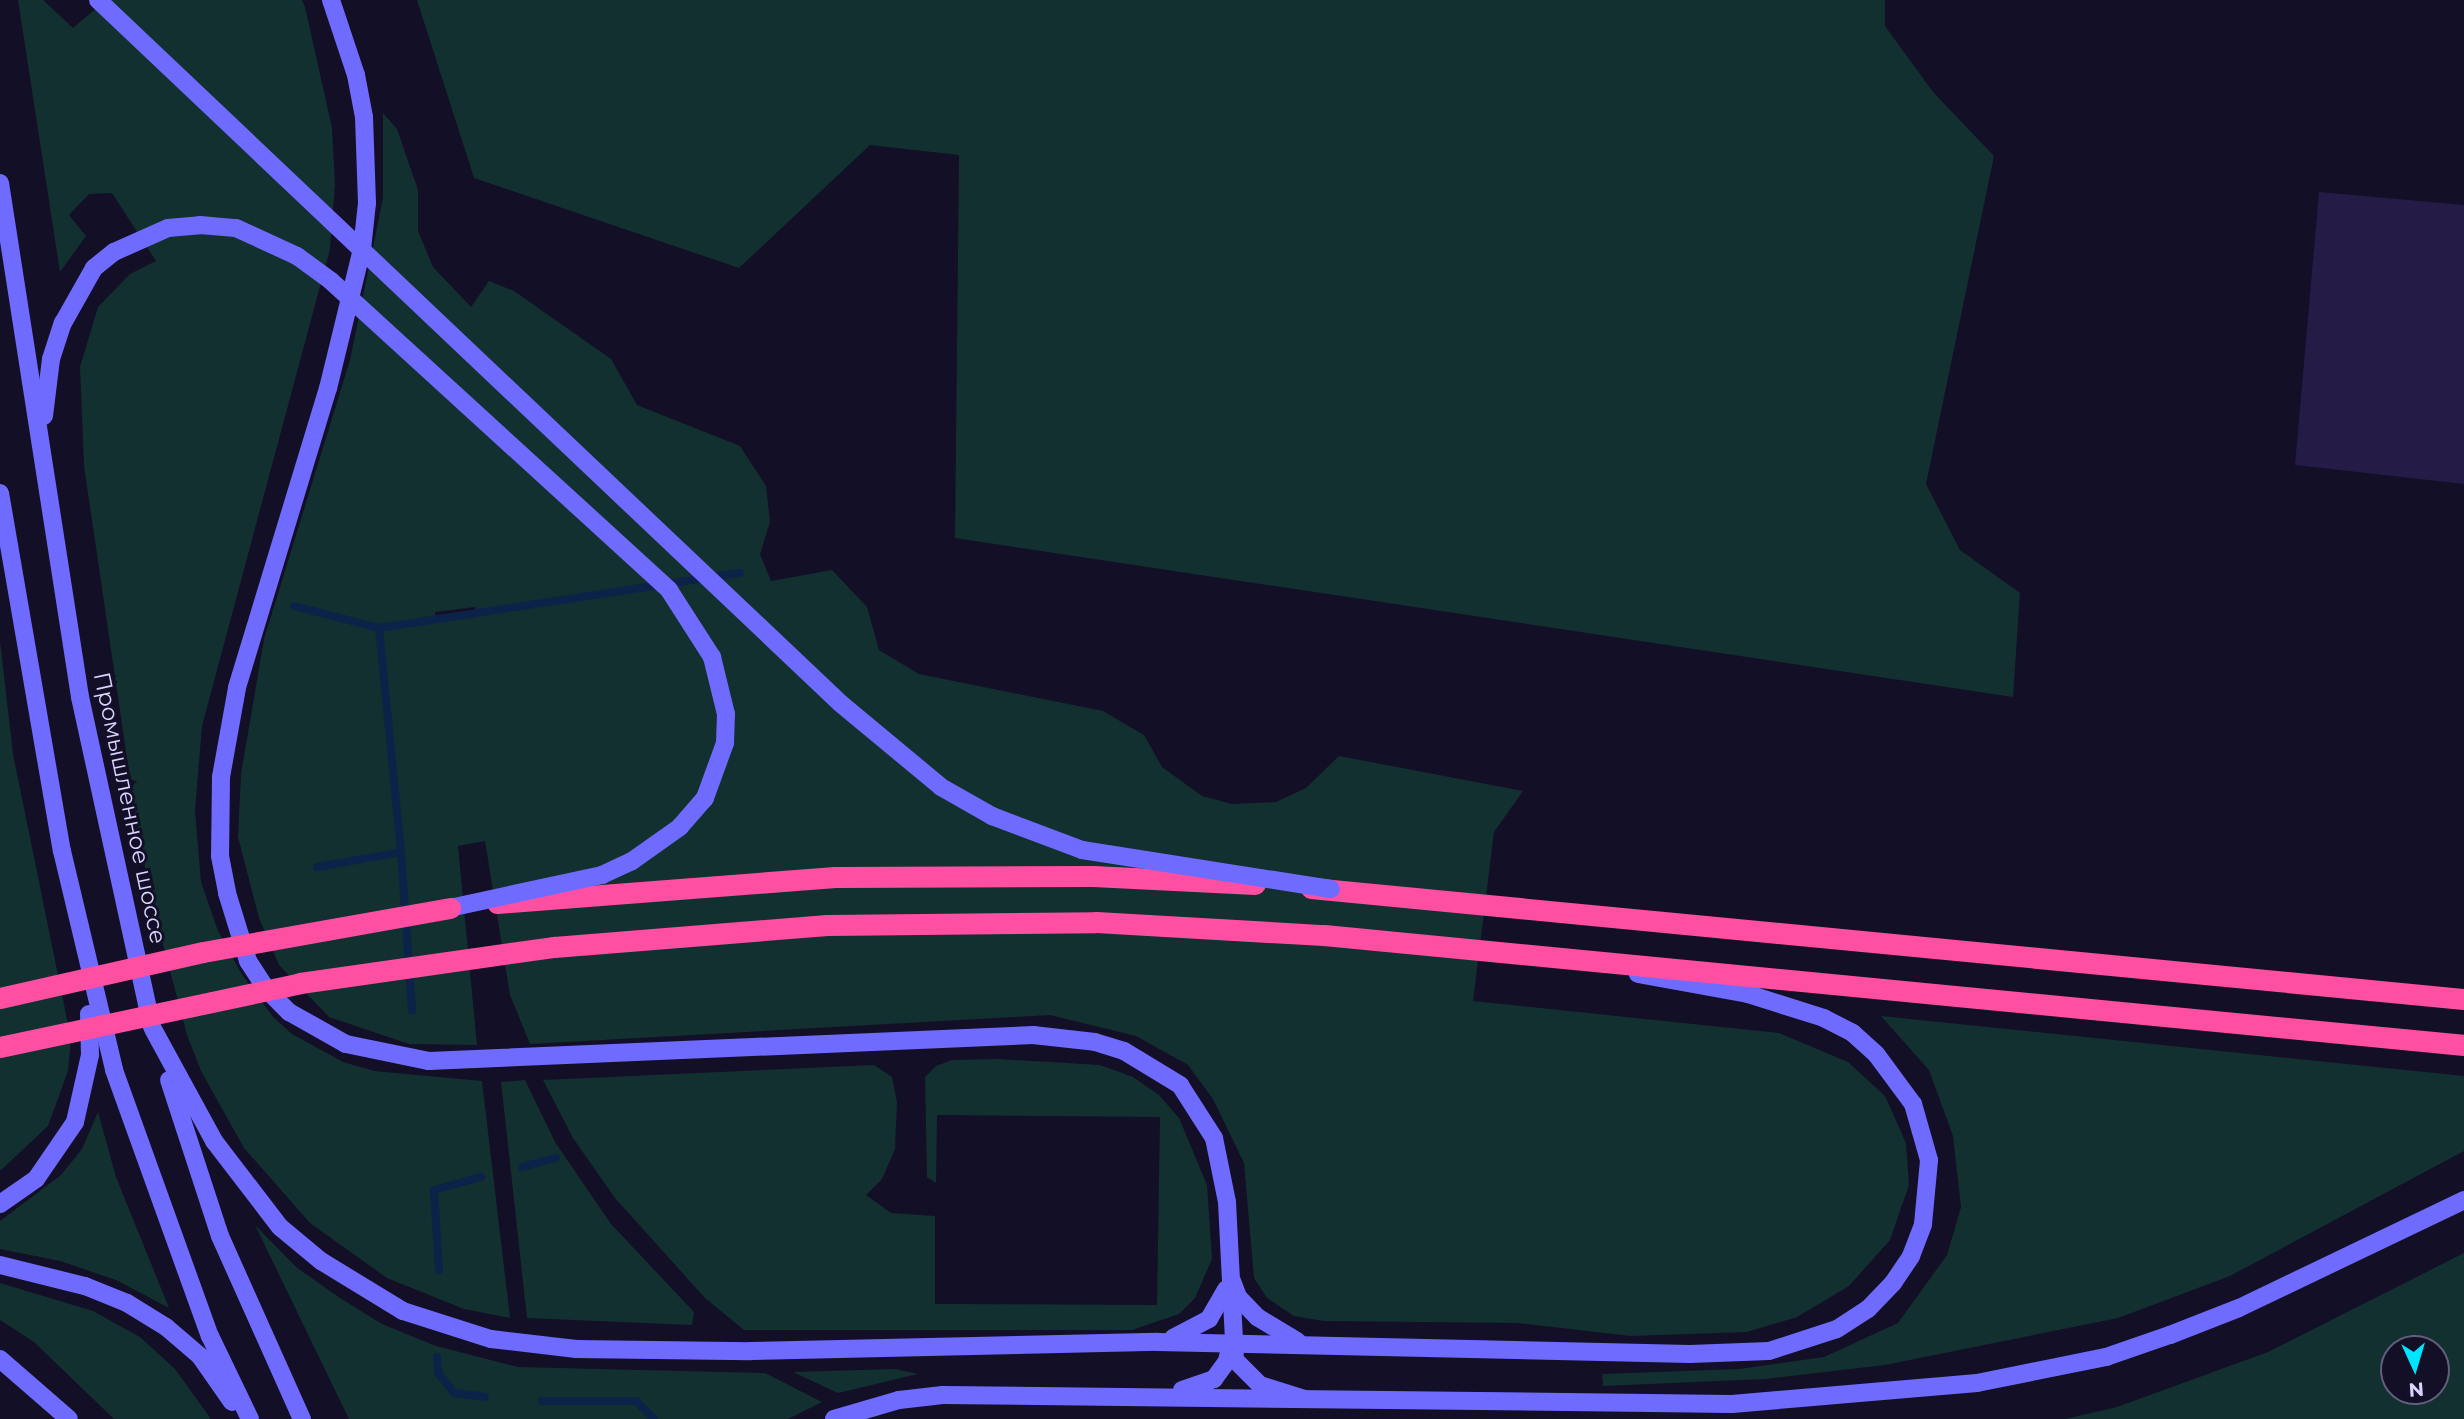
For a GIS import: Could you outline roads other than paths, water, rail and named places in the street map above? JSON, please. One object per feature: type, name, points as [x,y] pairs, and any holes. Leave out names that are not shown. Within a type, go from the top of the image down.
[{"type":"highway","points":[[0,998],[102,974],[450,908],[835,877],[1093,876],[1331,889],[2464,999]]},
{"type":"highway","points":[[0,1047],[212,999],[420,964],[554,947],[827,925],[967,921],[1177,925],[1535,955],[2464,1045]]},
{"type":"main road","points":[[98,0],[841,703],[941,787],[992,816],[1082,850],[1331,889]]},
{"type":"main road","points":[[331,0],[348,42],[363,117],[367,203],[362,249],[328,388],[237,688],[221,777],[220,856],[227,893],[248,961],[266,989],[289,1012],[345,1044],[429,1062],[1033,1035],[1095,1042],[1155,1066],[1180,1085],[1198,1108],[1214,1138],[1223,1170],[1231,1343],[1235,1360],[1250,1378],[1305,1399]]},
{"type":"main road","name":"Промышленное шоссе","points":[[0,183],[80,697],[153,1028],[220,1236],[302,1419]]},
{"type":"main road","points":[[42,451],[46,391],[63,323],[94,268],[114,252],[168,228],[200,225],[236,228],[297,256],[331,281],[669,590],[712,657],[726,714],[725,743],[705,798],[680,827],[632,861],[602,875],[450,908]]},
{"type":"main road","points":[[0,493],[84,959],[114,1070],[165,1221],[209,1336],[250,1419]]},
{"type":"main road","points":[[0,521],[8,547]]},
{"type":"main road","points":[[153,1028],[214,1141],[280,1227],[358,1285],[403,1311],[449,1328],[520,1344],[576,1349],[751,1351],[1158,1342],[1690,1354],[1769,1351],[1837,1329],[1868,1309],[1911,1256],[1928,1191],[1923,1131],[1896,1077],[1853,1033],[1792,1004],[1535,955]]},
{"type":"main road","points":[[0,1204],[36,1179],[75,1122],[90,1055],[84,959]]},
{"type":"main road","points":[[0,990],[102,974]]},
{"type":"main road","points":[[834,1419],[899,1400],[943,1395],[1162,1395],[1732,1404],[1978,1383],[2106,1357],[2170,1335],[2239,1308],[2464,1200]]},
{"type":"main road","points":[[0,1265],[85,1286],[166,1327],[200,1356],[243,1419]]},
{"type":"main road","points":[[1158,1342],[1190,1332],[1209,1319],[1224,1298],[1229,1275]]},
{"type":"main road","points":[[1229,1275],[1238,1297],[1257,1317],[1305,1344]]},
{"type":"main road","points":[[1162,1395],[1214,1379],[1227,1361],[1231,1343]]},
{"type":"main road","points":[[0,1359],[69,1419]]},
{"type":"waterway","points":[[294,606],[379,628],[740,573]]},
{"type":"waterway","points":[[317,867],[401,852],[379,628]]},
{"type":"waterway","points":[[401,852],[412,1011]]},
{"type":"waterway","points":[[522,1167],[556,1158]]},
{"type":"waterway","points":[[439,1270],[434,1190],[481,1177]]},
{"type":"waterway","points":[[437,1357],[438,1373],[454,1393],[485,1397]]},
{"type":"waterway","points":[[542,1401],[636,1401],[654,1419]]}]
